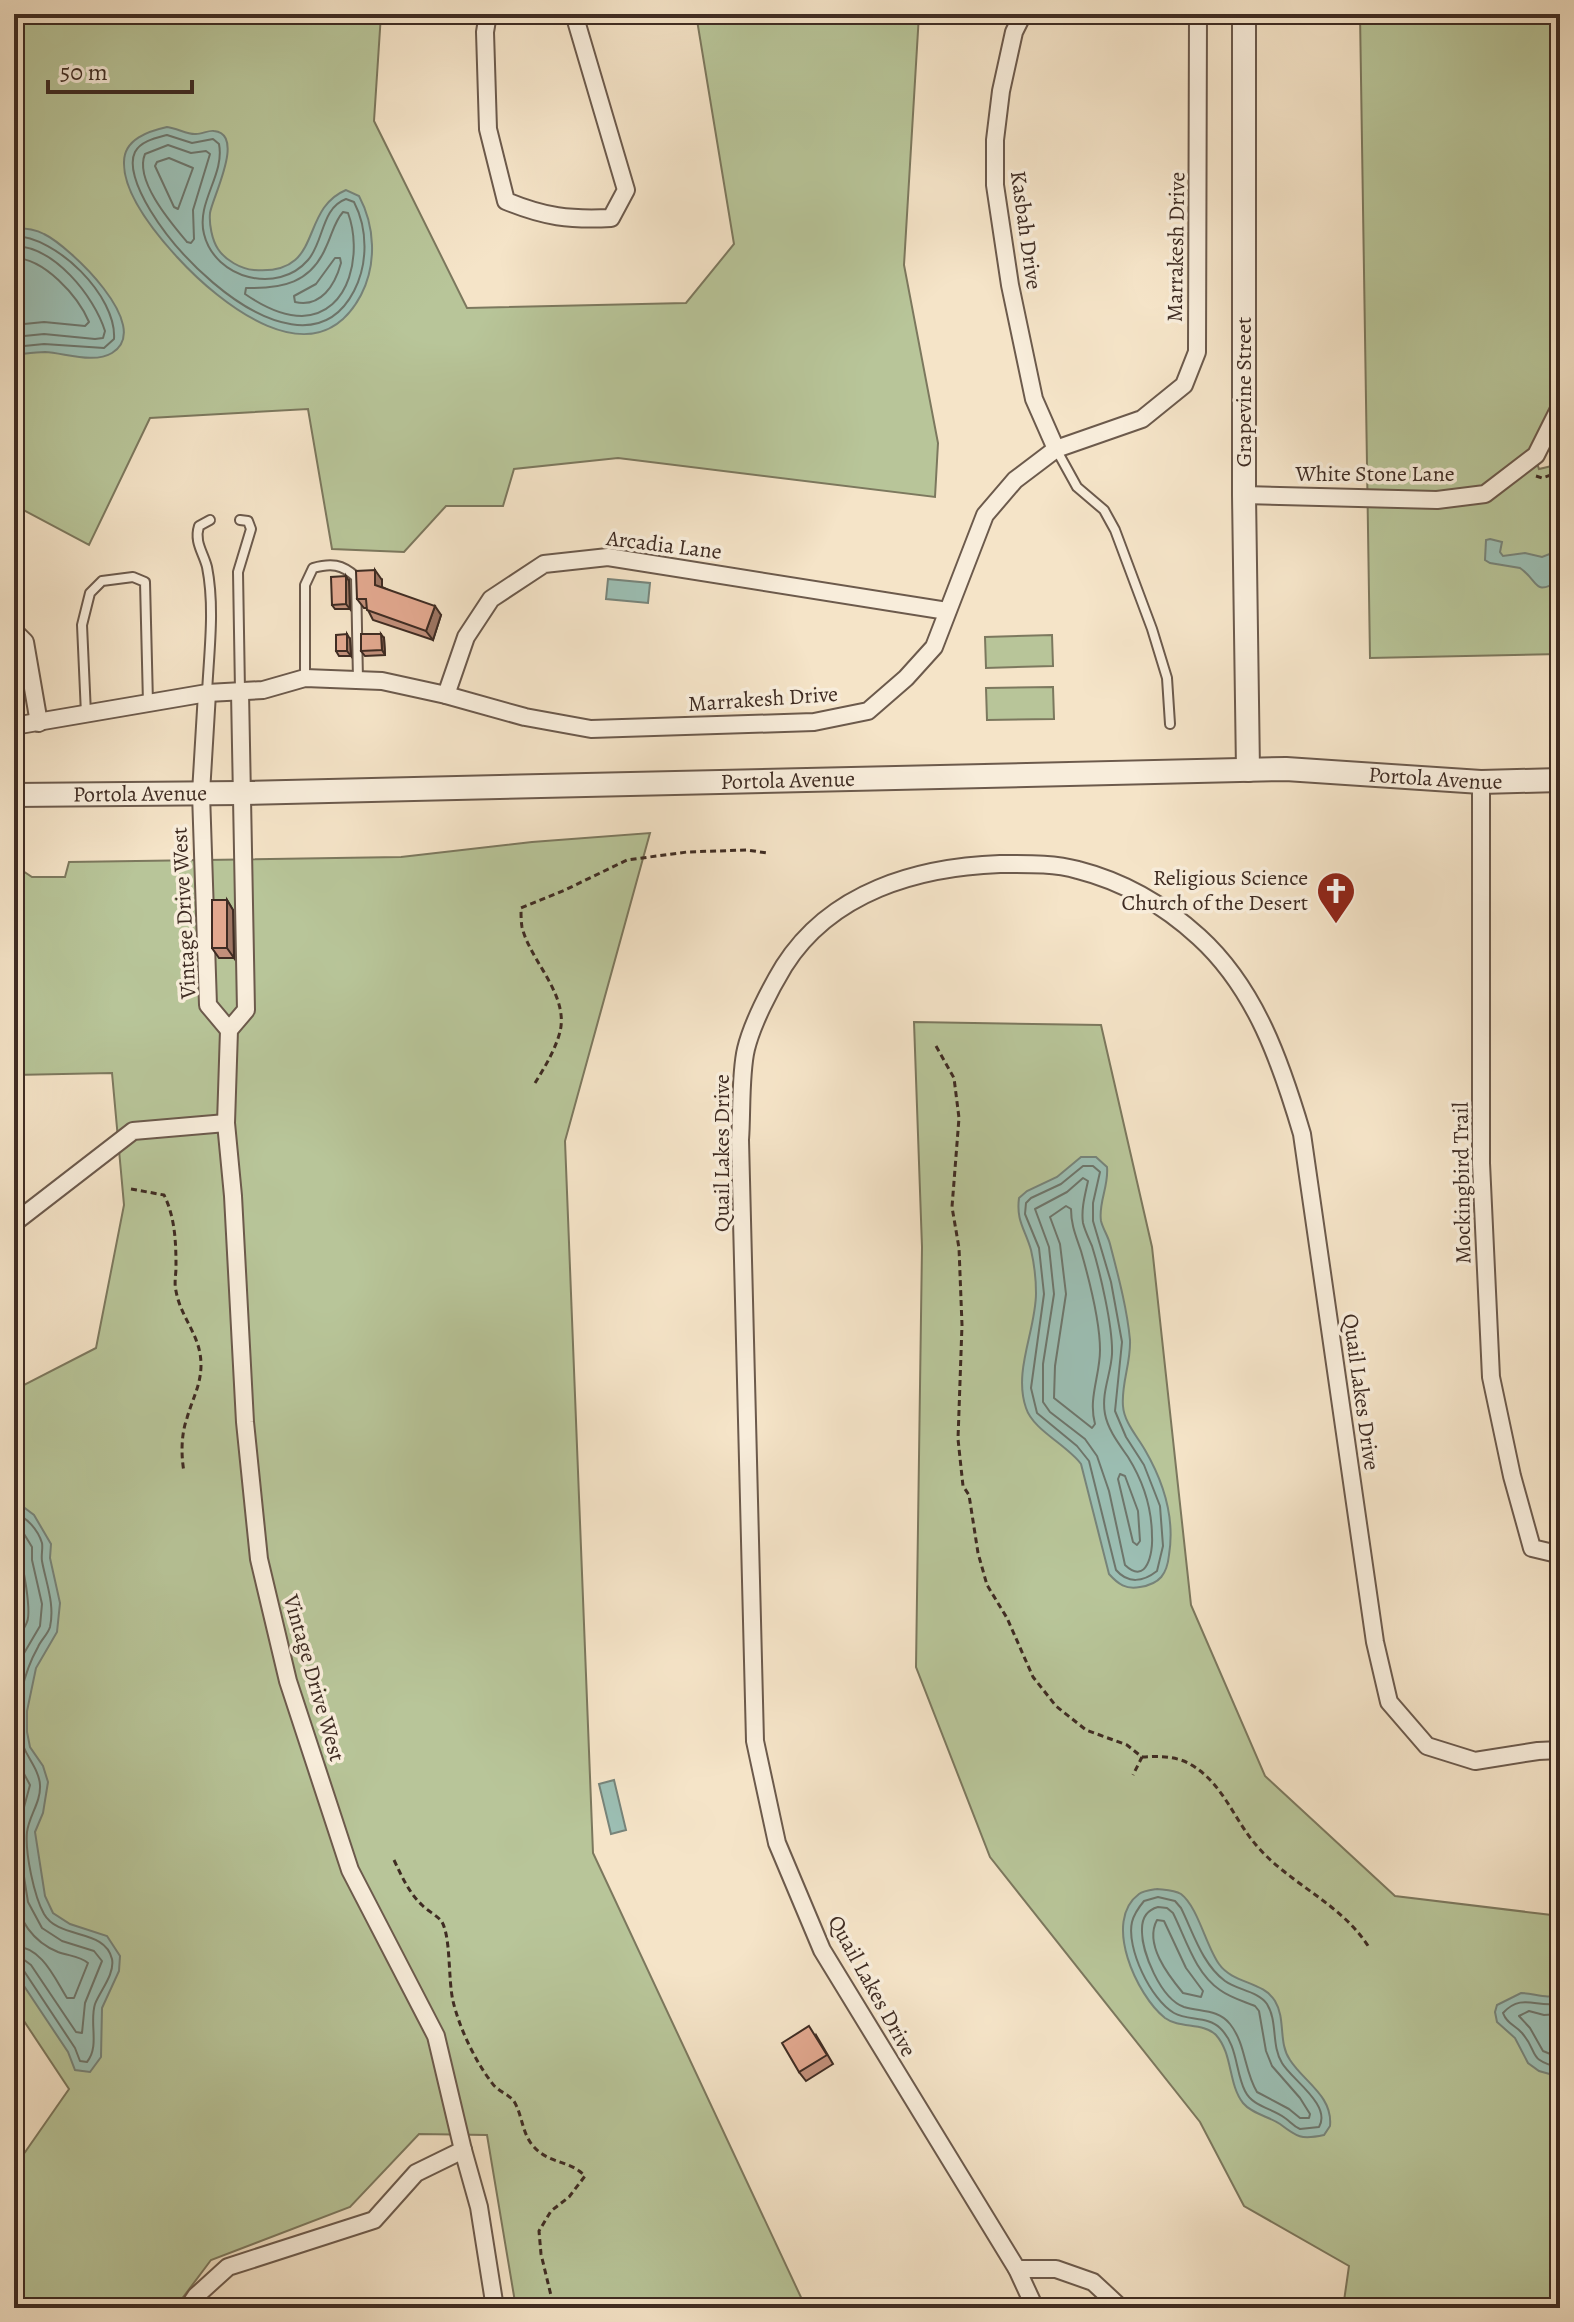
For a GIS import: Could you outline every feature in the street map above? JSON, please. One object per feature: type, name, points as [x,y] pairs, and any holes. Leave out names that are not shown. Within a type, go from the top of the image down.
[{"type":"street","points":[[488,14],[485,32],[488,129],[506,201],[538,214],[578,219],[611,218],[626,190],[574,14]]},
{"type":"street","name":"Kasbah Drive","points":[[1023,14],[1014,32],[1001,91],[995,140],[995,185],[1010,285],[1034,399],[1056,449]]},
{"type":"street","name":"Marrakesh Drive","points":[[14,726],[207,693],[263,690],[305,678],[382,681],[525,717],[591,729],[814,722],[868,711],[906,678],[934,647],[985,515],[1015,480],[1056,449],[1142,419],[1184,385],[1197,352],[1198,14]]},
{"type":"street","name":"Grapevine Street","points":[[1244,14],[1244,495],[1248,770]]},
{"type":"street","name":"White Stone Lane","points":[[1244,495],[1437,500],[1485,494],[1536,455],[1560,407]]},
{"type":"street","name":"Arcadia Lane","points":[[446,695],[466,637],[491,599],[544,564],[608,557],[947,611]]},
{"type":"street","points":[[14,631],[25,642],[39,723]]},
{"type":"street","name":"Vintage Drive West","points":[[240,692],[246,1010],[229,1030],[226,1123],[245,1422],[259,1559],[288,1681],[350,1870],[436,2036],[479,2207],[495,2308]]},
{"type":"street","name":"Vintage Drive West","points":[[207,693],[201,793],[208,1005],[229,1030]]},
{"type":"street","name":"Portola Avenue","points":[[14,795],[240,793],[1286,769],[1481,782],[1560,780]]},
{"type":"street","name":"Mockingbird Trail","points":[[1481,782],[1481,1163],[1491,1377],[1512,1476],[1532,1548],[1560,1552]]},
{"type":"street","name":"Quail Lakes Drive","points":[[1035,2308],[1017,2269],[822,1950],[777,1843],[755,1741],[740,1140],[745,1049],[768,995],[807,936],[847,905],[892,882],[918,873],[1021,864],[1076,869],[1132,889],[1168,911],[1202,940],[1230,972],[1257,1013],[1283,1071],[1302,1134],[1375,1642],[1389,1702],[1427,1746],[1475,1761],[1560,1750]]},
{"type":"street","points":[[14,1223],[133,1131],[226,1123]]},
{"type":"street","points":[[188,2308],[196,2296],[228,2267],[374,2220],[416,2173],[463,2150]]},
{"type":"street","points":[[1017,2269],[1056,2269],[1093,2282],[1121,2308]]},
{"type":"lane","points":[[1056,449],[1077,487],[1104,510],[1115,530],[1167,678],[1170,724]]},
{"type":"lane","points":[[207,693],[210,596],[206,565],[196,535],[199,526],[210,520]]},
{"type":"lane","points":[[240,520],[248,521],[251,529],[238,572],[240,692]]},
{"type":"lane","points":[[305,678],[305,585],[313,568],[327,564],[346,567],[356,577],[358,680]]},
{"type":"lane","points":[[86,715],[82,625],[90,593],[102,581],[133,577],[145,582],[148,703]]},
{"type":"path","points":[[535,1083],[551,1055],[561,1020],[550,983],[522,926],[521,908],[627,860],[687,852],[747,850],[767,853]]},
{"type":"path","points":[[936,1046],[954,1078],[959,1118],[952,1207],[959,1248],[962,1325],[958,1439],[963,1486],[969,1495],[978,1553],[987,1585],[1007,1618],[1033,1677],[1056,1706],[1086,1730],[1127,1745],[1142,1757],[1162,1756],[1189,1763],[1227,1799],[1256,1846],[1293,1882],[1312,1892],[1347,1919],[1370,1949]]},
{"type":"path","points":[[131,1189],[164,1195],[171,1210],[175,1288],[180,1307],[199,1341],[202,1367],[197,1395],[183,1436],[184,1472]]},
{"type":"path","points":[[1133,1775],[1142,1757]]},
{"type":"path","points":[[394,1860],[407,1888],[421,1905],[442,1922],[454,2005],[493,2086],[512,2098],[522,2116],[523,2131],[534,2147],[552,2161],[576,2166],[585,2176],[569,2197],[551,2211],[539,2231],[541,2254],[554,2308]]},
{"type":"green space","points":[[14,14],[381,14],[374,121],[467,308],[686,303],[734,244],[696,14],[919,14],[904,265],[938,443],[935,497],[618,458],[514,469],[503,506],[446,506],[404,552],[332,549],[308,409],[150,418],[89,545],[14,505],[14,173],[21,170],[14,151]]},
{"type":"green space","points":[[1360,14],[1560,14],[1560,396],[1533,452],[1539,469],[1560,464],[1560,654],[1370,658]]},
{"type":"green space","points":[[1052,635],[1053,666],[986,668],[985,637]]},
{"type":"green space","points":[[1053,687],[1054,719],[987,720],[986,688]]},
{"type":"green space","points":[[650,833],[565,1141],[593,1853],[806,2308],[516,2308],[487,2135],[419,2134],[350,2207],[211,2260],[175,2308],[14,2308],[14,2168],[69,2089],[14,2006],[14,1390],[96,1348],[124,1205],[112,1073],[14,1075],[14,865],[32,877],[65,877],[69,862],[401,857]]},
{"type":"green space","points":[[914,1022],[1101,1025],[1152,1247],[1191,1605],[1265,1776],[1395,1896],[1560,1916],[1560,2308],[1343,2308],[1349,2266],[1244,2206],[1200,2122],[990,1857],[916,1667],[922,1247]]},
{"type":"water","points":[[167,127],[193,134],[212,131],[223,135],[227,154],[210,213],[211,227],[221,253],[244,268],[276,269],[292,263],[302,253],[321,212],[331,199],[346,190],[359,196],[371,232],[372,258],[361,295],[342,320],[319,332],[294,333],[268,326],[217,295],[177,257],[135,200],[124,162],[128,147],[139,137]]},
{"type":"water","points":[[14,228],[37,231],[56,241],[104,288],[123,325],[122,341],[112,353],[97,358],[45,352],[14,355]]},
{"type":"water","points":[[1486,540],[1502,542],[1500,552],[1503,556],[1525,553],[1542,557],[1560,550],[1560,580],[1541,587],[1520,568],[1490,563],[1485,560]]},
{"type":"water","points":[[608,579],[650,583],[648,603],[606,599]]},
{"type":"water","points":[[1081,1157],[1096,1157],[1107,1167],[1101,1221],[1119,1280],[1130,1340],[1123,1390],[1124,1412],[1157,1474],[1169,1514],[1170,1541],[1164,1573],[1157,1581],[1135,1588],[1123,1585],[1109,1574],[1081,1464],[1030,1416],[1023,1394],[1023,1365],[1036,1288],[1031,1250],[1020,1219],[1019,1198],[1057,1177]]},
{"type":"water","points":[[14,1505],[22,1506],[34,1515],[51,1544],[50,1558],[60,1603],[57,1632],[36,1668],[27,1711],[30,1747],[43,1766],[48,1782],[43,1813],[35,1832],[45,1896],[53,1913],[70,1924],[107,1936],[120,1956],[119,1971],[102,2008],[101,2057],[90,2072],[75,2070],[68,2052],[14,1971]]},
{"type":"water","points":[[614,1780],[626,1830],[611,1834],[599,1784]]},
{"type":"water","points":[[1157,1889],[1181,1894],[1192,1908],[1225,1971],[1270,1994],[1275,2001],[1286,2053],[1327,2106],[1330,2126],[1324,2135],[1300,2136],[1247,2107],[1238,2095],[1225,2051],[1216,2035],[1205,2028],[1165,2018],[1144,1993],[1128,1958],[1124,1922],[1128,1906],[1139,1894]]},
{"type":"water","points":[[1521,1993],[1546,1997],[1560,1993],[1560,2077],[1539,2071],[1528,2063],[1515,2038],[1497,2022],[1497,2005]]},
{"type":"building","points":[[375,570],[375,585],[435,606],[426,631],[367,610],[366,599],[357,599],[356,571]]},
{"type":"building","points":[[346,576],[346,604],[332,605],[331,577]]},
{"type":"building","points":[[347,634],[347,651],[336,651],[336,635]]},
{"type":"building","points":[[361,634],[381,634],[382,650],[361,651]]},
{"type":"building","points":[[212,900],[227,900],[227,948],[212,948]]},
{"type":"building","points":[[809,2026],[827,2055],[799,2072],[782,2043]]},
{"type":"place","name":"Religious Science Church of the Desert","points":[[1336,925]]}]
